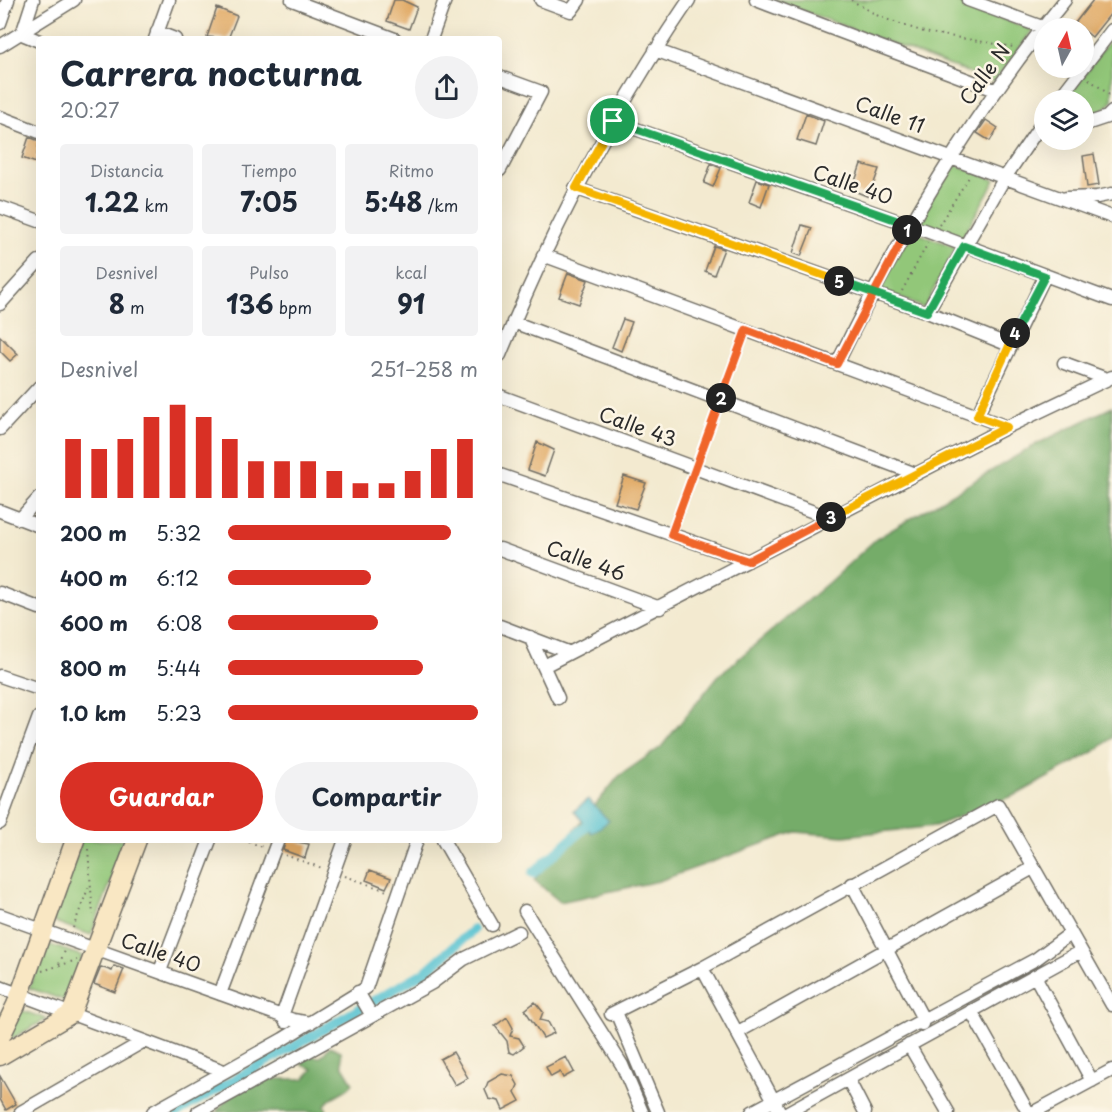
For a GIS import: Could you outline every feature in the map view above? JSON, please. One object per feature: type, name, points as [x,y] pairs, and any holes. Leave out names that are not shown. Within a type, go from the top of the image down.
[{"type":"street","points":[[0,23],[8,0]]},
{"type":"street","points":[[22,34],[33,0]]},
{"type":"street","points":[[0,46],[74,0]]},
{"type":"street","points":[[156,36],[169,0]]},
{"type":"street","points":[[292,0],[387,36]]},
{"type":"street","points":[[432,36],[445,0]]},
{"type":"street","points":[[541,0],[575,5]]},
{"type":"street","points":[[502,350],[543,255],[576,188],[655,50],[689,0]]},
{"type":"street","points":[[756,0],[995,90]]},
{"type":"street","points":[[968,0],[1034,24]]},
{"type":"street","name":"Calle N","points":[[1050,18],[1065,0]]},
{"type":"street","points":[[22,34],[36,40]]},
{"type":"street","points":[[1094,54],[1111,34]]},
{"type":"street","name":"Calle N","points":[[837,364],[873,293],[949,156],[1034,37]]},
{"type":"street","name":"Calle 11","points":[[655,50],[1112,217]]},
{"type":"street","points":[[502,78],[542,92],[503,155]]},
{"type":"street","points":[[1066,90],[1075,78]]},
{"type":"street","points":[[1094,121],[1107,117],[1112,112]]},
{"type":"street","points":[[0,117],[36,131]]},
{"type":"street","name":"Calle 40","points":[[613,121],[910,225],[1112,300]]},
{"type":"street","points":[[927,312],[1004,179],[1034,135]]},
{"type":"street","points":[[576,188],[927,312],[1009,345]]},
{"type":"street","points":[[1056,197],[1097,197],[1112,194]]},
{"type":"street","points":[[0,207],[36,220]]},
{"type":"street","points":[[543,255],[1007,427]]},
{"type":"street","points":[[3,297],[36,264]]},
{"type":"street","points":[[977,416],[1009,345],[1045,276]]},
{"type":"street","points":[[513,322],[916,474]]},
{"type":"street","points":[[1064,363],[1109,378]]},
{"type":"street","points":[[544,666],[1007,427],[1109,378]]},
{"type":"street","points":[[0,429],[36,390]]},
{"type":"street","name":"Calle 43","points":[[502,397],[830,518]]},
{"type":"street","points":[[502,476],[748,561]]},
{"type":"street","points":[[20,519],[36,501]]},
{"type":"street","points":[[0,511],[36,525]]},
{"type":"street","name":"Calle 46","points":[[502,550],[660,608]]},
{"type":"street","points":[[0,593],[36,607]]},
{"type":"street","points":[[502,627],[568,652]]},
{"type":"street","points":[[530,637],[558,698]]},
{"type":"street","points":[[0,676],[36,688]]},
{"type":"street","points":[[0,824],[36,725]]},
{"type":"street","points":[[658,1112],[614,1013],[702,968],[995,805],[1000,806],[1112,1005]]},
{"type":"street","points":[[0,1038],[19,995],[74,843]]},
{"type":"street","points":[[0,1056],[71,1014],[90,954],[135,843]]},
{"type":"street","points":[[160,971],[209,843]]},
{"type":"street","points":[[288,1035],[287,1022],[282,1016],[344,843]]},
{"type":"street","points":[[365,1004],[366,988],[416,843]]},
{"type":"street","points":[[445,843],[492,925]]},
{"type":"street","points":[[220,994],[276,846]]},
{"type":"street","points":[[738,1032],[1033,868]]},
{"type":"street","points":[[852,884],[923,1019],[915,1042],[948,1112]]},
{"type":"street","points":[[525,911],[622,1065],[642,1112]]},
{"type":"street","name":"Calle 40","points":[[0,915],[69,940],[90,954],[160,971],[282,1016],[310,1023]]},
{"type":"street","points":[[153,1112],[310,1023],[432,983],[464,958],[519,932]]},
{"type":"street","points":[[752,1112],[1036,959],[1071,933]]},
{"type":"street","points":[[788,1112],[1082,951]]},
{"type":"street","points":[[702,968],[780,1112]]},
{"type":"street","points":[[1035,976],[1092,1081]]},
{"type":"street","points":[[0,987],[224,1071]]},
{"type":"street","points":[[198,1112],[365,1004]]},
{"type":"street","points":[[971,1011],[1028,1112]]},
{"type":"street","points":[[923,1019],[947,1024]]},
{"type":"street","points":[[21,1112],[144,1041]]},
{"type":"street","points":[[1034,1112],[1112,1070]]},
{"type":"street","points":[[848,1079],[865,1112]]},
{"type":"path","points":[[851,0],[880,17],[924,32],[1025,49]]},
{"type":"path","points":[[1089,78],[1112,97]]},
{"type":"path","points":[[671,535],[746,330]]},
{"type":"path","points":[[87,843],[93,916]]},
{"type":"path","points":[[260,843],[276,846],[334,872],[398,896]]},
{"type":"path","points":[[59,964],[89,886]]},
{"type":"path","points":[[33,974],[90,954]]},
{"type":"green space","points":[[774,0],[951,0],[1033,30],[994,82]]},
{"type":"green space","points":[[1108,42],[1112,49],[1112,102],[1100,113],[1094,115],[1094,90],[1072,90],[1081,78],[1094,78],[1094,61]]},
{"type":"green space","points":[[952,163],[995,180],[961,240],[920,224],[918,219]]},
{"type":"green space","points":[[911,231],[956,247],[924,308],[879,289]]},
{"type":"green space","points":[[1112,407],[1112,738],[1095,751],[1018,794],[935,826],[844,836],[795,832],[659,881],[560,902],[534,880],[619,776],[661,747],[718,676],[876,539],[1035,445]]},
{"type":"green space","points":[[80,843],[125,843],[91,935],[52,921]]},
{"type":"green space","points":[[45,943],[82,956],[69,1002],[29,988]]},
{"type":"green space","points":[[20,1010],[47,1019],[7,1041]]},
{"type":"green space","points":[[330,1046],[341,1051],[342,1065],[353,1083],[328,1101],[325,1105],[327,1112],[216,1112],[230,1096],[231,1079],[304,1079],[313,1069],[302,1065],[302,1055],[321,1057]]},
{"type":"water","points":[[588,799],[609,821],[592,833],[574,811]]},
{"type":"building","points":[[394,0],[402,0],[417,7],[409,29],[387,21]]},
{"type":"building","points":[[1093,0],[1112,0],[1112,12],[1094,34],[1094,18],[1079,18]]},
{"type":"building","points":[[217,8],[237,16],[229,36],[207,36]]},
{"type":"building","points":[[806,114],[824,121],[816,146],[797,140]]},
{"type":"building","points":[[986,120],[998,128],[990,141],[977,133]]},
{"type":"building","points":[[29,137],[36,140],[36,163],[22,158]]},
{"type":"building","points":[[1094,154],[1099,185],[1087,187],[1083,156]]},
{"type":"building","points":[[711,164],[721,168],[713,187],[704,183]]},
{"type":"building","points":[[861,164],[879,169],[869,197],[852,190]]},
{"type":"building","points":[[757,180],[769,184],[761,207],[749,202]]},
{"type":"building","points":[[802,225],[812,228],[801,256],[793,253]]},
{"type":"building","points":[[714,246],[724,249],[714,275],[705,271]]},
{"type":"building","points":[[568,273],[588,280],[579,304],[559,297]]},
{"type":"building","points":[[623,319],[632,322],[621,351],[612,347]]},
{"type":"building","points":[[0,336],[18,354],[10,361],[0,351]]},
{"type":"building","points":[[537,442],[554,450],[545,476],[528,470]]},
{"type":"building","points":[[624,476],[646,483],[636,509],[615,503]]},
{"type":"building","points":[[285,843],[309,844],[305,858],[283,850]]},
{"type":"building","points":[[370,870],[391,878],[386,888],[366,880]]},
{"type":"building","points":[[114,966],[124,969],[115,992],[94,984],[101,967],[112,971]]},
{"type":"building","points":[[535,1002],[543,1012],[540,1020],[548,1022],[554,1033],[543,1038],[525,1010]]},
{"type":"building","points":[[507,1017],[513,1028],[510,1036],[519,1038],[524,1046],[514,1054],[509,1052],[507,1041],[495,1026]]},
{"type":"building","points":[[453,1052],[468,1078],[455,1085],[440,1059]]},
{"type":"building","points":[[566,1057],[574,1072],[563,1078],[560,1072],[551,1077],[546,1067]]},
{"type":"building","points":[[502,1074],[513,1076],[518,1085],[515,1092],[520,1101],[503,1110],[499,1101],[489,1099],[485,1090],[488,1082]]},
{"type":"building","points":[[0,1076],[16,1104],[6,1110],[0,1099]]},
{"type":"waterway","points":[[533,873],[585,827]]},
{"type":"waterway","points":[[177,1112],[425,972],[473,930]]},
{"type":"route","points":[[613,121],[576,188],[873,293],[897,301],[927,312],[964,246],[1045,276],[1009,345],[977,416],[1007,427],[748,561],[671,535],[746,330],[837,364],[853,330],[873,293],[910,225],[613,121]]}]
